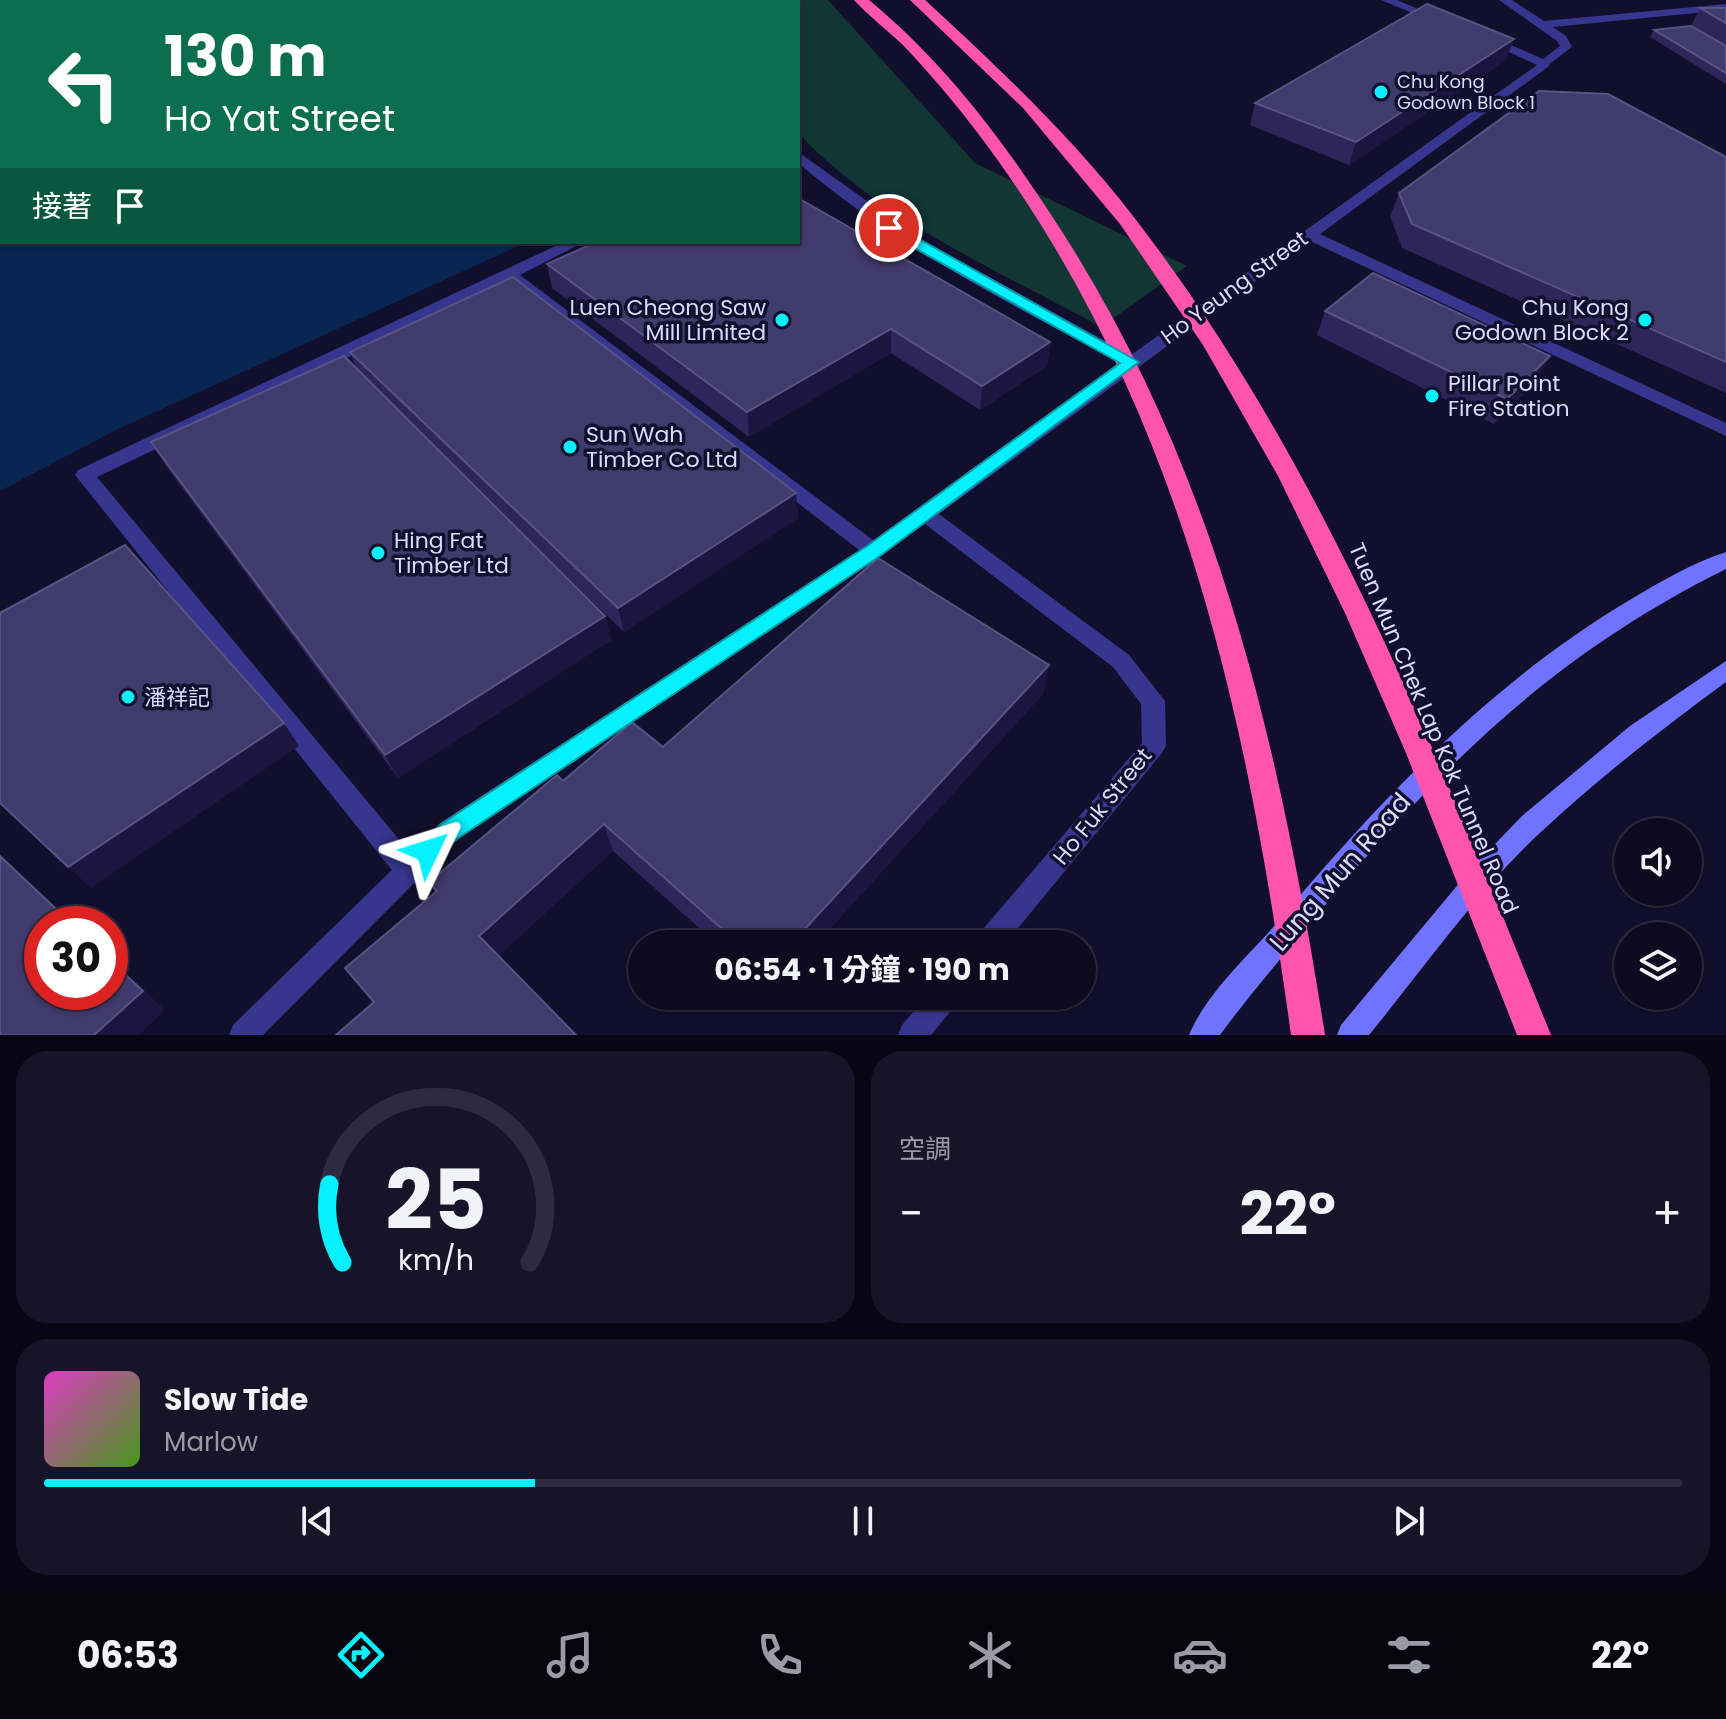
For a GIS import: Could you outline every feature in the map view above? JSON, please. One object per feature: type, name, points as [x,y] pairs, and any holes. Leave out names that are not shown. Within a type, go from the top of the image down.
[{"type":"highway","points":[[861,0],[912,48],[962,104],[1026,188],[1099,303],[1165,438],[1194,513],[1245,679],[1288,889],[1308,1035]]},
{"type":"highway","name":"Tuen Mun Chek Lap Kok Tunnel Road","points":[[917,0],[1023,99],[1089,172],[1144,241],[1230,377],[1316,527],[1392,686],[1534,1035]]},
{"type":"main road","name":"Lung Mun Road","points":[[1203,1035],[1331,877],[1435,764],[1520,686],[1592,634],[1726,560]]},
{"type":"main road","points":[[1351,1035],[1480,878],[1531,824],[1638,733],[1726,670]]},
{"type":"street","points":[[1387,0],[1446,23]]},
{"type":"street","points":[[1475,35],[1544,64],[1566,47],[1562,39],[1505,0]]},
{"type":"street","points":[[1542,25],[1726,7]]},
{"type":"street","name":"Ho Yeung Street","points":[[243,1035],[449,831],[874,551],[1544,64]]},
{"type":"street","points":[[800,158],[845,198],[889,228],[1131,362]]},
{"type":"street","points":[[1307,234],[1726,430]]},
{"type":"street","points":[[408,870],[85,475],[572,244]]},
{"type":"street","points":[[509,274],[874,551]]},
{"type":"street","name":"Ho Fuk Street","points":[[925,514],[1121,661],[1153,701],[1154,746],[1000,930]]},
{"type":"street","points":[[912,1035],[933,1010]]},
{"type":"green space","points":[[800,0],[828,0],[975,163],[1187,266],[1101,327],[902,218],[830,164],[800,135]]},
{"type":"water","points":[[0,244],[523,244],[116,430],[0,491]]},
{"type":"building","name":"Chu Kong Godown Block 1","points":[[1427,4],[1514,39],[1356,142],[1255,103]]},
{"type":"building","points":[[1700,8],[1726,8],[1726,23]]},
{"type":"building","points":[[1691,26],[1726,46],[1726,73],[1654,30]]},
{"type":"building","name":"Chu Kong Godown Block 2","points":[[1539,91],[1608,94],[1726,157],[1726,362],[1412,224],[1399,193]]},
{"type":"building","name":"Luen Cheong Saw Mill Limited","points":[[800,199],[1050,342],[982,386],[891,329],[747,412],[547,264],[592,244],[800,244]]},
{"type":"building","points":[[1373,273],[1550,356],[1507,399],[1325,311]]},
{"type":"building","name":"Sun Wah Timber Co Ltd","points":[[513,277],[796,493],[618,608],[350,352]]},
{"type":"building","name":"Hing Fat Timber Ltd","points":[[344,356],[605,616],[385,755],[151,442]]},
{"type":"building","name":"潘祥記","points":[[125,545],[284,723],[68,867],[0,803],[0,613]]},
{"type":"building","points":[[878,558],[1049,665],[804,930],[723,930],[604,824],[479,936],[576,1035],[336,1035],[374,1002],[345,968],[437,891],[429,882],[557,775],[563,781],[632,722],[663,747]]},
{"type":"building","points":[[0,856],[53,906],[24,906],[24,1010],[122,1010],[94,1035],[0,1035]]},
{"type":"building","points":[[128,977],[143,991],[128,1004]]},
{"type":"place","name":"Chu Kong Godown Block 1","points":[[1381,92]]},
{"type":"place","name":"Luen Cheong Saw Mill Limited","points":[[782,320]]},
{"type":"place","name":"Chu Kong Godown Block 2","points":[[1645,320]]},
{"type":"place","name":"Pillar Point Fire Station","points":[[1432,396]]},
{"type":"place","name":"Sun Wah Timber Co Ltd","points":[[570,447]]},
{"type":"place","name":"Hing Fat Timber Ltd","points":[[378,553]]},
{"type":"place","name":"潘祥記","points":[[128,697]]},
{"type":"route","points":[[428,851],[449,831],[874,551],[1131,362],[889,228]]}]
